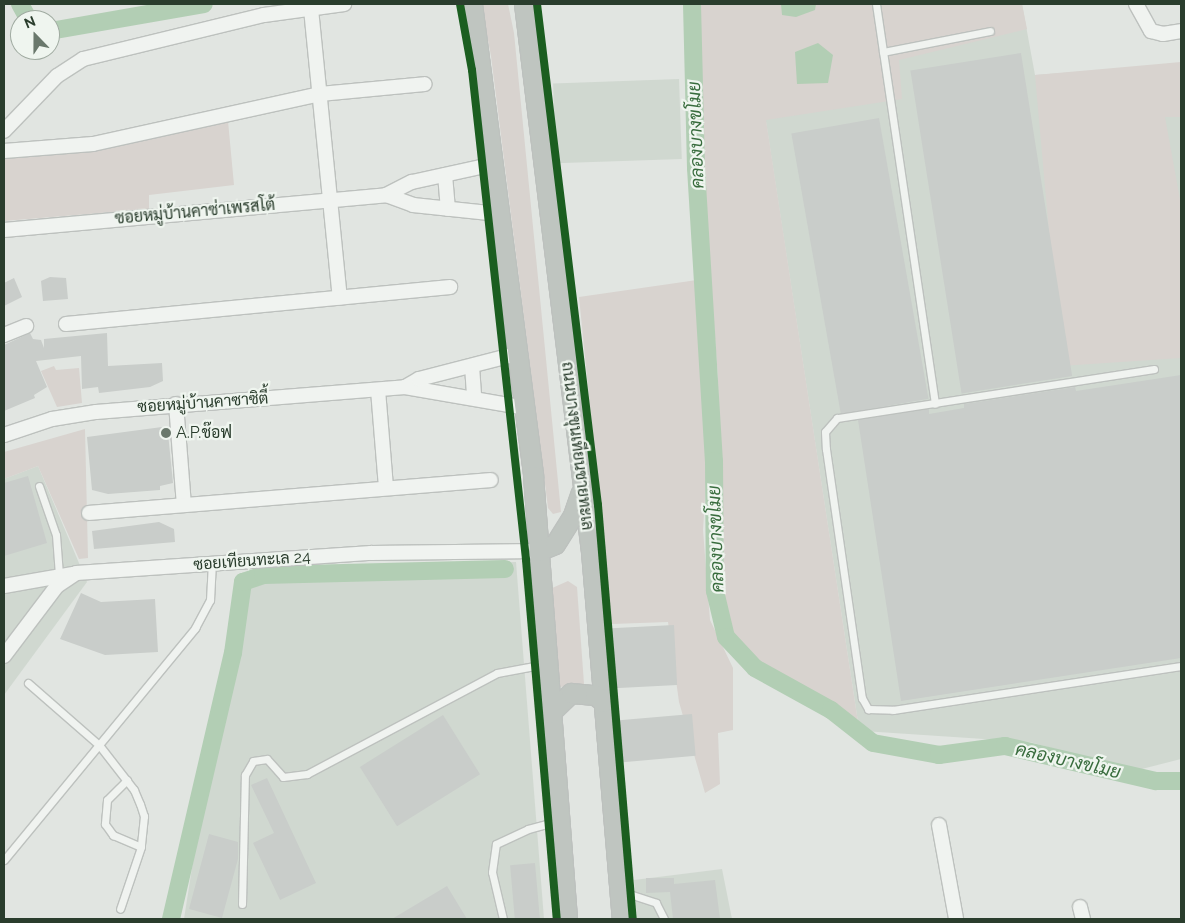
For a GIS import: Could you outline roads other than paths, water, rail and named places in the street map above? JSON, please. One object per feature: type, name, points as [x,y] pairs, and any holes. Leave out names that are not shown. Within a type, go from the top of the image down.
[{"type":"main road","points":[[472,4],[499,214],[520,353],[538,551],[545,664],[566,919]]},
{"type":"main road","name":"ถนนบางขุนเทียนชายทะเล","points":[[524,4],[582,486],[604,702],[622,919]]},
{"type":"main road","points":[[538,551],[555,544],[574,515],[582,486]]},
{"type":"main road","points":[[550,713],[571,693],[594,695],[604,702]]},
{"type":"street","points":[[4,130],[57,76],[83,58],[264,16],[344,4]]},
{"type":"street","points":[[1136,4],[1151,31],[1162,34],[1181,31]]},
{"type":"street","points":[[311,9],[340,298]]},
{"type":"street","points":[[4,151],[94,144],[320,94],[425,84]]},
{"type":"street","name":"ซอยหมู่บ้านคาซ่าเพรสโต้","points":[[4,230],[386,195],[412,182],[494,164]]},
{"type":"street","points":[[445,175],[448,209]]},
{"type":"street","name":"ซอยหมู่บ้านคาซ่าเพรสโต้","points":[[386,195],[413,205],[499,214]]},
{"type":"street","points":[[66,324],[450,287]]},
{"type":"street","points":[[4,335],[26,326]]},
{"type":"street","name":"ซอยหมู่บ้านคาซาซิตี้","points":[[405,387],[419,379],[520,353]]},
{"type":"street","points":[[472,366],[474,398]]},
{"type":"street","name":"ซอยหมู่บ้านคาซาซิตี้","points":[[4,435],[52,419],[176,404],[405,387],[525,408]]},
{"type":"street","points":[[378,390],[386,488]]},
{"type":"street","points":[[176,404],[184,504]]},
{"type":"street","points":[[89,513],[491,480]]},
{"type":"street","name":"ซอยเทียนทะเล 24","points":[[4,586],[76,573],[371,553],[538,551]]},
{"type":"street","points":[[4,656],[57,586],[76,573]]},
{"type":"street","points":[[939,825],[956,919]]},
{"type":"lane","points":[[876,4],[935,404]]},
{"type":"lane","points":[[883,52],[990,32]]},
{"type":"lane","points":[[1154,368],[837,418],[825,432],[862,698],[868,709],[893,710],[1181,666]]},
{"type":"lane","points":[[39,486],[56,535],[59,575]]},
{"type":"lane","points":[[4,860],[195,628],[210,600],[212,564]]},
{"type":"lane","points":[[242,904],[245,775],[253,761],[267,759],[283,777],[307,774],[497,673],[545,664]]},
{"type":"lane","points":[[28,683],[99,745],[127,780],[144,816],[140,847],[120,909]]},
{"type":"lane","points":[[127,780],[107,800],[105,824],[113,835],[140,847]]},
{"type":"lane","points":[[503,919],[492,872],[492,855],[496,844],[528,829],[558,821]]},
{"type":"lane","points":[[620,891],[656,903],[664,919]]},
{"type":"waterway","name":"คลองบางขโมย","points":[[20,4],[23,10]]},
{"type":"waterway","name":"คลองบางขโมย","points":[[60,29],[204,4]]},
{"type":"waterway","name":"คลองบางขโมย","points":[[692,4],[696,168],[714,461],[715,591],[726,637],[755,668],[831,710],[873,743],[939,755],[1005,746],[1156,781],[1181,781]]},
{"type":"waterway","points":[[171,919],[233,653],[243,582],[263,575],[505,569]]},
{"type":"place","name":"A.P.ช๊อฟ","points":[[166,433]]}]
